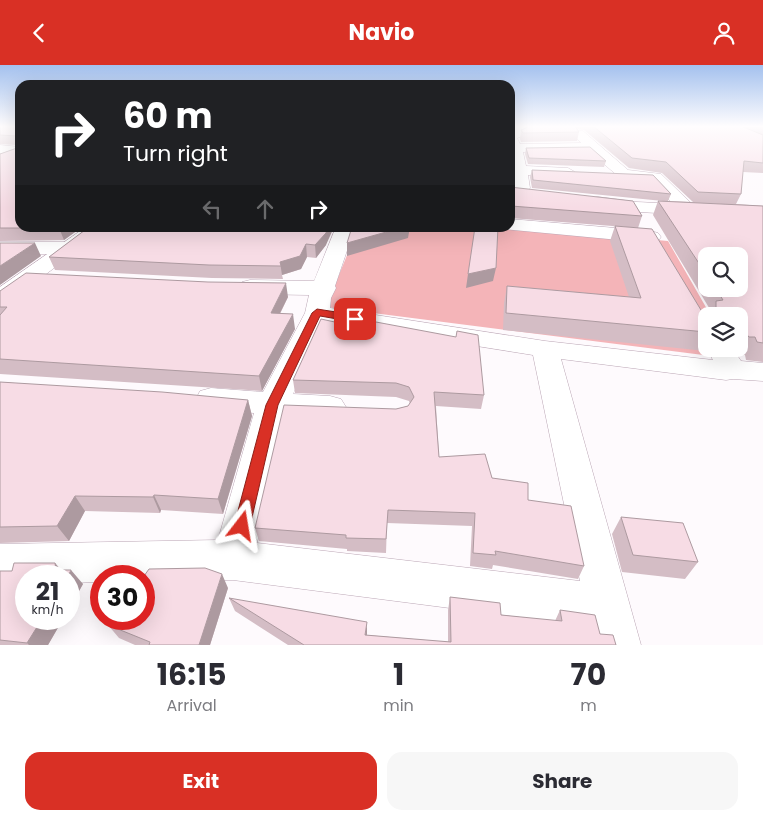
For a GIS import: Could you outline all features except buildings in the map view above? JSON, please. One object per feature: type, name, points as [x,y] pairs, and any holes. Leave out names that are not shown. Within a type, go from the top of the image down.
[{"type":"street","points":[[0,160],[15,153]]},
{"type":"street","points":[[516,153],[515,170],[524,193]]},
{"type":"street","points":[[599,153],[624,173]]},
{"type":"street","points":[[515,170],[582,173]]},
{"type":"street","points":[[599,173],[624,173],[656,177],[689,210]]},
{"type":"street","points":[[583,200],[637,207],[763,213]]},
{"type":"street","points":[[515,226],[659,245],[637,207]]},
{"type":"street","points":[[0,298],[92,232]]},
{"type":"street","points":[[233,561],[272,405],[321,300],[344,232]]},
{"type":"street","points":[[0,248],[69,248]]},
{"type":"street","points":[[28,277],[58,279]]},
{"type":"street","points":[[230,287],[321,300],[545,349],[719,371],[725,359],[763,372]]},
{"type":"street","points":[[545,349],[617,645]]},
{"type":"street","points":[[187,397],[272,405],[358,408]]},
{"type":"street","points":[[0,563],[233,561],[606,606]]},
{"type":"shaded area","points":[[515,227],[668,241],[698,293],[698,297],[700,297],[706,307],[698,307],[698,354],[326,307],[356,232],[515,232]]},
{"type":"route","points":[[242,526],[272,405],[317,313],[355,319]]}]
